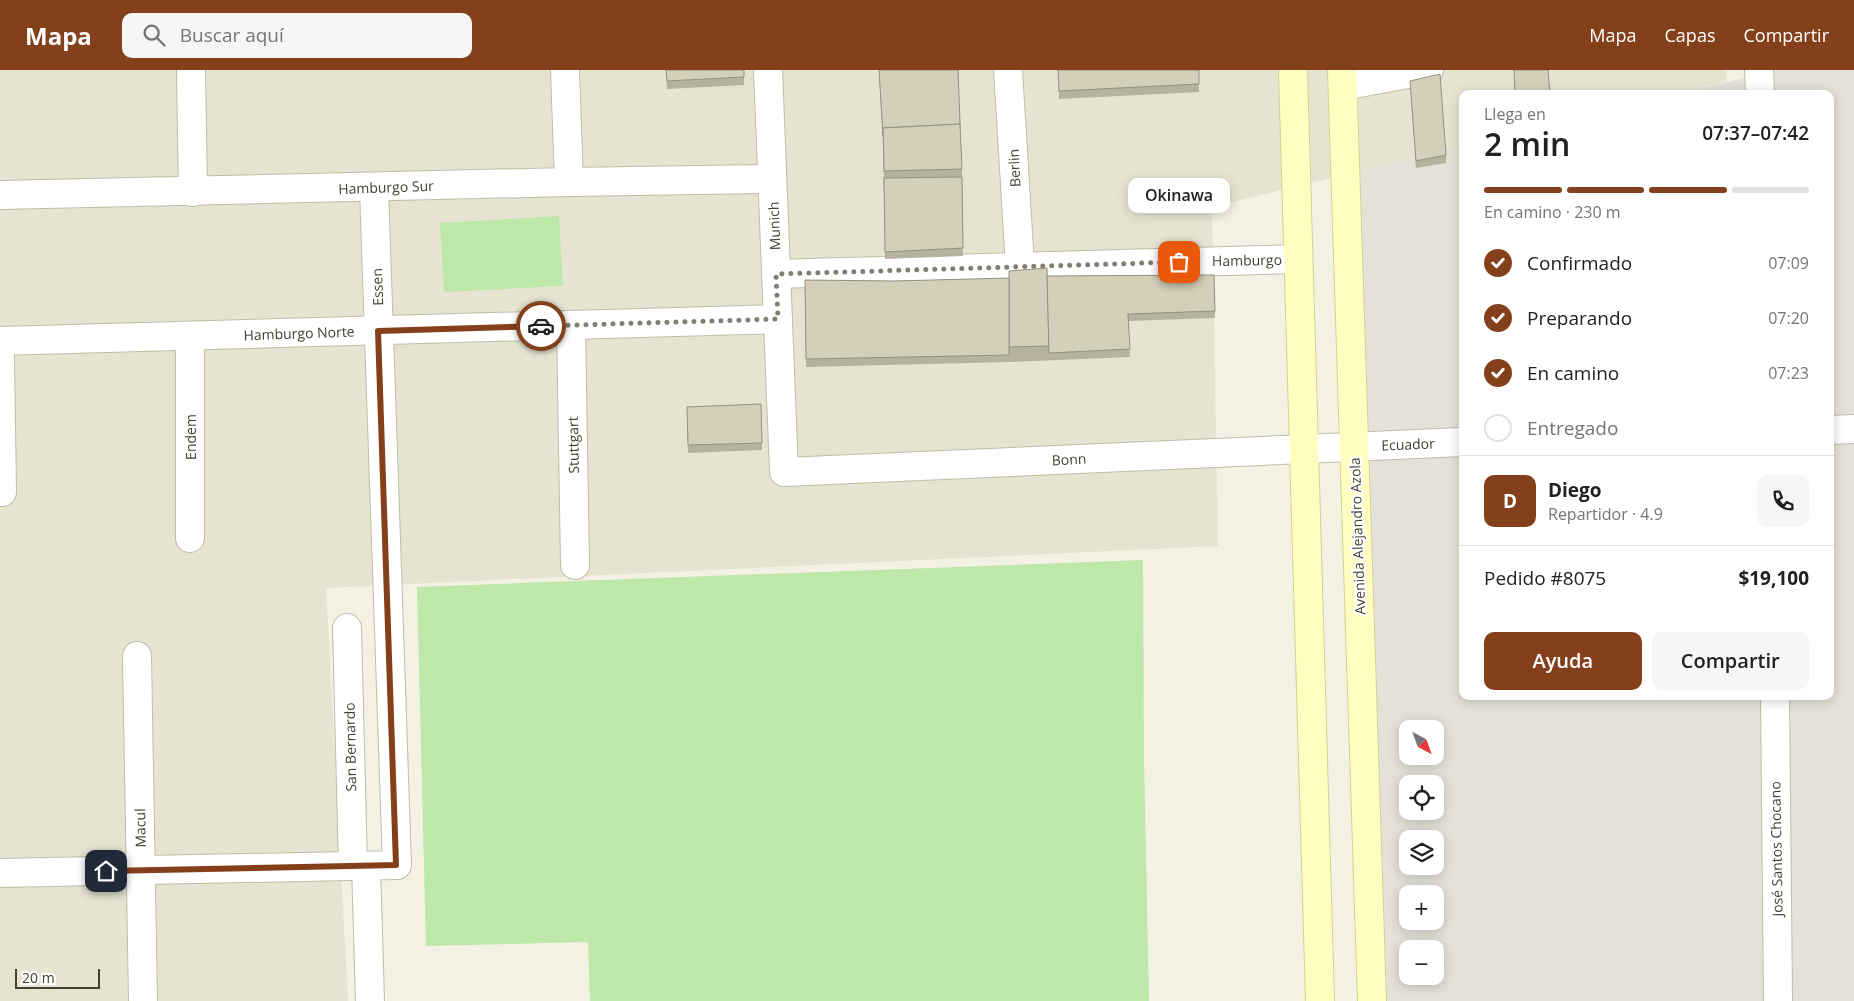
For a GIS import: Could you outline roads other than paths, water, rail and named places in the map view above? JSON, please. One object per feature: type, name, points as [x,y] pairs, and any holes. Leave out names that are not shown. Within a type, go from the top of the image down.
[{"type":"main road","points":[[1293,70],[1320,1001]]},
{"type":"main road","name":"Avenida Alejandro Azola","points":[[1342,78],[1372,1001]]},
{"type":"street","points":[[191,70],[193,192]]},
{"type":"street","points":[[565,70],[568,182]]},
{"type":"street","name":"Munich","points":[[768,70],[784,472]]},
{"type":"street","name":"Berlin","points":[[1008,70],[1020,266]]},
{"type":"street","points":[[1342,78],[1429,70]]},
{"type":"street","points":[[1759,70],[1760,90]]},
{"type":"street","name":"Hamburgo Sur","points":[[0,195],[772,179]]},
{"type":"street","name":"Essen","points":[[360,866],[396,865],[374,188]]},
{"type":"street","name":"Hamburgo","points":[[776,274],[1298,259]]},
{"type":"street","name":"Hamburgo Norte","points":[[0,341],[778,319]]},
{"type":"street","name":"Stuttgart","points":[[571,325],[575,566]]},
{"type":"street","name":"Endem","points":[[190,336],[190,538]]},
{"type":"street","points":[[0,358],[1,492]]},
{"type":"street","points":[[1834,430],[1854,429]]},
{"type":"street","name":"Ecuador","points":[[1354,445],[1459,442]]},
{"type":"street","name":"Bonn","points":[[784,472],[1354,445]]},
{"type":"street","name":"San Bernardo","points":[[347,628],[360,866],[370,1001]]},
{"type":"street","name":"Macul","points":[[138,656],[143,1001]]},
{"type":"street","name":"José Santos Chocano","points":[[1775,700],[1778,1001]]},
{"type":"street","points":[[0,873],[360,866]]},
{"type":"place","name":"Okinawa","points":[[1179,262]]}]
